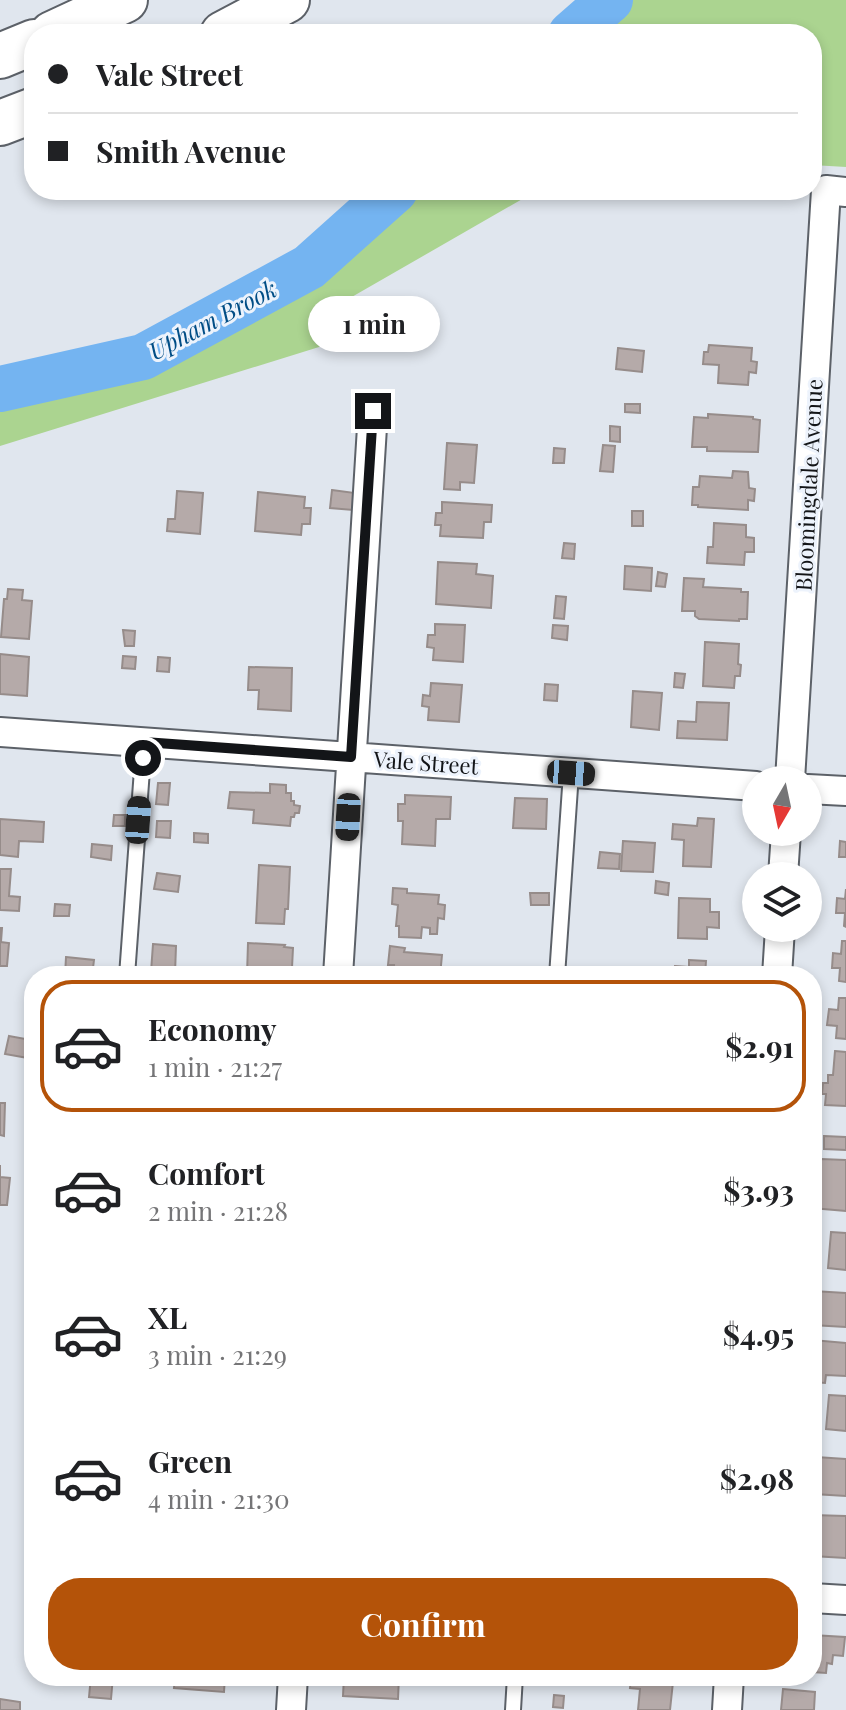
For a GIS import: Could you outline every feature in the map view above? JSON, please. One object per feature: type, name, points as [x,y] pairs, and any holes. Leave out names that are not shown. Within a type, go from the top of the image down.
[{"type":"highway","points":[[73,24],[125,0]]},
{"type":"highway","points":[[242,24],[287,0]]},
{"type":"highway","points":[[0,56],[24,46]]},
{"type":"highway","points":[[0,123],[24,114]]},
{"type":"street","name":"Bloomingdale Avenue","points":[[791,766],[836,191]]},
{"type":"street","points":[[339,966],[373,411]]},
{"type":"street","name":"Vale Street","points":[[0,732],[742,785]]},
{"type":"street","points":[[822,790],[846,791]]},
{"type":"street","points":[[778,966],[779,942]]},
{"type":"street","points":[[822,1599],[846,1600]]},
{"type":"street","points":[[291,1710],[292,1686]]},
{"type":"street","points":[[727,1710],[728,1686]]},
{"type":"lane","points":[[128,966],[144,742]]},
{"type":"lane","points":[[558,966],[571,773]]},
{"type":"lane","points":[[513,1710],[514,1686]]},
{"type":"green space","points":[[605,0],[846,0],[846,167],[822,166],[822,24],[580,24]]},
{"type":"green space","points":[[373,200],[521,200],[350,298],[348,338],[0,446],[0,398],[120,351],[194,345],[306,268]]},
{"type":"building","points":[[709,345],[752,348],[751,361],[757,362],[756,373],[749,372],[748,385],[718,383],[719,365],[703,364],[704,352],[708,352]]},
{"type":"building","points":[[618,348],[644,351],[642,372],[616,369]]},
{"type":"building","points":[[625,404],[640,404],[640,413],[625,412]]},
{"type":"building","points":[[708,414],[760,420],[758,452],[707,451],[707,447],[692,447],[694,417],[708,418]]},
{"type":"building","points":[[610,426],[620,427],[620,442],[610,441]]},
{"type":"building","points":[[447,443],[477,445],[474,483],[460,482],[460,490],[444,489]]},
{"type":"building","points":[[603,445],[615,446],[613,472],[600,471]]},
{"type":"building","points":[[554,448],[565,449],[564,463],[553,463]]},
{"type":"building","points":[[733,471],[748,472],[749,488],[755,489],[754,501],[748,500],[748,510],[692,505],[693,487],[699,487],[700,476],[732,478]]},
{"type":"building","points":[[332,490],[355,493],[353,510],[330,508]]},
{"type":"building","points":[[177,491],[203,493],[200,534],[167,531],[168,519],[175,519]]},
{"type":"building","points":[[258,492],[305,497],[304,508],[311,508],[310,524],[302,524],[301,535],[255,531]]},
{"type":"building","points":[[442,502],[492,505],[491,522],[484,522],[483,538],[440,536],[441,525],[435,525],[436,513],[442,513]]},
{"type":"building","points":[[632,511],[643,511],[643,526],[632,526]]},
{"type":"building","points":[[714,523],[746,525],[746,537],[754,538],[754,552],[745,552],[744,565],[707,563],[708,547],[713,547]]},
{"type":"building","points":[[564,543],[575,544],[574,559],[562,558]]},
{"type":"building","points":[[438,562],[477,564],[476,574],[493,576],[491,608],[436,604]]},
{"type":"building","points":[[625,566],[652,568],[651,591],[624,589]]},
{"type":"building","points":[[658,572],[667,574],[665,587],[656,586]]},
{"type":"building","points":[[684,578],[704,579],[703,587],[748,592],[747,619],[699,619],[695,611],[682,611]]},
{"type":"building","points":[[8,589],[23,590],[22,600],[32,601],[29,639],[1,637],[4,599],[7,599]]},
{"type":"building","points":[[556,596],[566,597],[564,619],[554,618]]},
{"type":"building","points":[[435,624],[465,625],[463,662],[433,660],[434,648],[427,647],[428,635],[435,635]]},
{"type":"building","points":[[553,625],[568,626],[567,640],[552,638]]},
{"type":"building","points":[[123,630],[135,631],[134,646],[125,646]]},
{"type":"building","points":[[705,642],[739,644],[740,676],[735,676],[734,688],[703,686]]},
{"type":"building","points":[[0,654],[29,657],[27,696],[0,694]]},
{"type":"building","points":[[123,656],[136,657],[135,669],[122,668]]},
{"type":"building","points":[[158,657],[170,658],[169,672],[157,671]]},
{"type":"building","points":[[249,667],[292,668],[291,711],[258,709],[259,690],[248,690]]},
{"type":"building","points":[[675,673],[685,674],[683,688],[674,687]]},
{"type":"building","points":[[431,683],[462,685],[459,722],[428,720],[429,707],[422,706],[423,695],[430,696]]},
{"type":"building","points":[[545,684],[558,685],[557,701],[544,700]]},
{"type":"building","points":[[633,691],[662,693],[659,730],[631,727]]},
{"type":"building","points":[[697,702],[729,703],[727,740],[677,738],[678,721],[696,722]]},
{"type":"building","points":[[158,783],[170,783],[168,805],[156,804]]},
{"type":"building","points":[[270,784],[286,785],[291,801],[300,806],[299,813],[291,817],[290,826],[253,823],[254,810],[228,808],[230,792],[270,793]]},
{"type":"building","points":[[405,795],[451,797],[450,819],[436,819],[435,846],[402,844],[403,821],[398,821],[398,804],[405,804]]},
{"type":"building","points":[[515,798],[547,799],[546,829],[513,828]]},
{"type":"building","points":[[114,815],[125,815],[125,826],[113,826]]},
{"type":"building","points":[[698,818],[714,819],[711,867],[683,866],[684,840],[672,839],[673,824],[697,826]]},
{"type":"building","points":[[0,819],[44,822],[43,842],[19,841],[18,857],[0,855]]},
{"type":"building","points":[[157,821],[171,821],[170,838],[156,837]]},
{"type":"building","points":[[194,833],[208,834],[208,843],[194,842]]},
{"type":"building","points":[[623,841],[655,843],[653,872],[621,871]]},
{"type":"building","points":[[840,841],[846,842],[846,857],[839,857]]},
{"type":"building","points":[[92,844],[112,846],[111,860],[91,857]]},
{"type":"building","points":[[600,852],[620,854],[619,869],[598,868]]},
{"type":"building","points":[[259,865],[290,867],[288,909],[285,909],[284,924],[256,923]]},
{"type":"building","points":[[0,869],[11,869],[9,896],[20,897],[19,911],[0,910]]},
{"type":"building","points":[[157,873],[180,876],[178,892],[154,889]]},
{"type":"building","points":[[656,881],[669,883],[668,895],[655,893]]},
{"type":"building","points":[[393,888],[407,889],[407,893],[439,895],[438,904],[445,905],[444,919],[438,918],[437,934],[430,934],[430,928],[422,927],[421,938],[399,937],[399,926],[396,926],[398,905],[392,904]]},
{"type":"building","points":[[846,889],[846,927],[845,913],[836,913],[837,898],[845,899]]},
{"type":"building","points":[[530,893],[549,893],[549,905],[531,905]]},
{"type":"building","points":[[679,898],[710,899],[710,912],[719,912],[719,928],[707,927],[707,939],[678,938]]},
{"type":"building","points":[[55,904],[70,905],[69,916],[54,916]]},
{"type":"building","points":[[0,928],[1,942],[9,943],[7,966],[0,966]]},
{"type":"building","points":[[842,941],[846,941],[846,982],[839,981],[840,968],[832,968],[833,953],[841,954]]},
{"type":"building","points":[[248,943],[293,948],[292,966],[247,966]]},
{"type":"building","points":[[153,944],[176,946],[175,966],[151,966]]},
{"type":"building","points":[[390,946],[405,948],[404,952],[442,955],[441,966],[388,965]]},
{"type":"building","points":[[66,957],[94,960],[93,966],[66,966]]},
{"type":"building","points":[[689,960],[706,961],[706,966],[689,966]]},
{"type":"building","points":[[839,998],[846,998],[846,1039],[836,1038],[837,1026],[827,1025],[829,1009],[838,1010]]},
{"type":"building","points":[[9,1036],[24,1039],[24,1057],[5,1054]]},
{"type":"building","points":[[835,1051],[846,1052],[846,1106],[825,1105],[826,1094],[822,1094],[823,1083],[828,1083],[828,1075],[833,1075]]},
{"type":"building","points":[[0,1103],[5,1103],[4,1136],[0,1135]]},
{"type":"building","points":[[824,1136],[846,1137],[846,1150],[824,1149]]},
{"type":"building","points":[[822,1159],[846,1160],[846,1211],[822,1209]]},
{"type":"building","points":[[0,1177],[10,1178],[7,1205],[0,1205]]},
{"type":"building","points":[[831,1232],[846,1233],[846,1270],[828,1268]]},
{"type":"building","points":[[822,1292],[846,1293],[846,1327],[822,1326]]},
{"type":"building","points":[[822,1341],[846,1343],[846,1376],[826,1375],[825,1383],[822,1383]]},
{"type":"building","points":[[829,1395],[846,1396],[846,1431],[826,1429]]},
{"type":"building","points":[[822,1457],[846,1459],[846,1496],[822,1494]]},
{"type":"building","points":[[822,1515],[846,1516],[846,1558],[822,1557]]},
{"type":"building","points":[[822,1636],[845,1637],[843,1656],[833,1655],[832,1664],[827,1663],[826,1673],[822,1673]]},
{"type":"building","points":[[90,1686],[112,1686],[111,1699],[89,1697]]},
{"type":"building","points":[[174,1686],[224,1686],[224,1692]]},
{"type":"building","points":[[344,1686],[399,1686],[398,1699],[343,1696]]},
{"type":"building","points":[[673,1686],[670,1710],[638,1710],[640,1689],[630,1688]]},
{"type":"building","points":[[783,1689],[815,1692],[814,1710],[781,1710]]},
{"type":"building","points":[[554,1695],[564,1696],[563,1708],[553,1707]]},
{"type":"building","points":[[0,1699],[20,1702],[20,1710],[0,1710]]},
{"type":"waterway","name":"Upham Brook","points":[[582,24],[610,0]]},
{"type":"waterway","name":"Upham Brook","points":[[0,389],[143,357],[309,267],[384,200]]},
{"type":"route","points":[[143,758],[144,742],[351,757],[373,411]]}]
